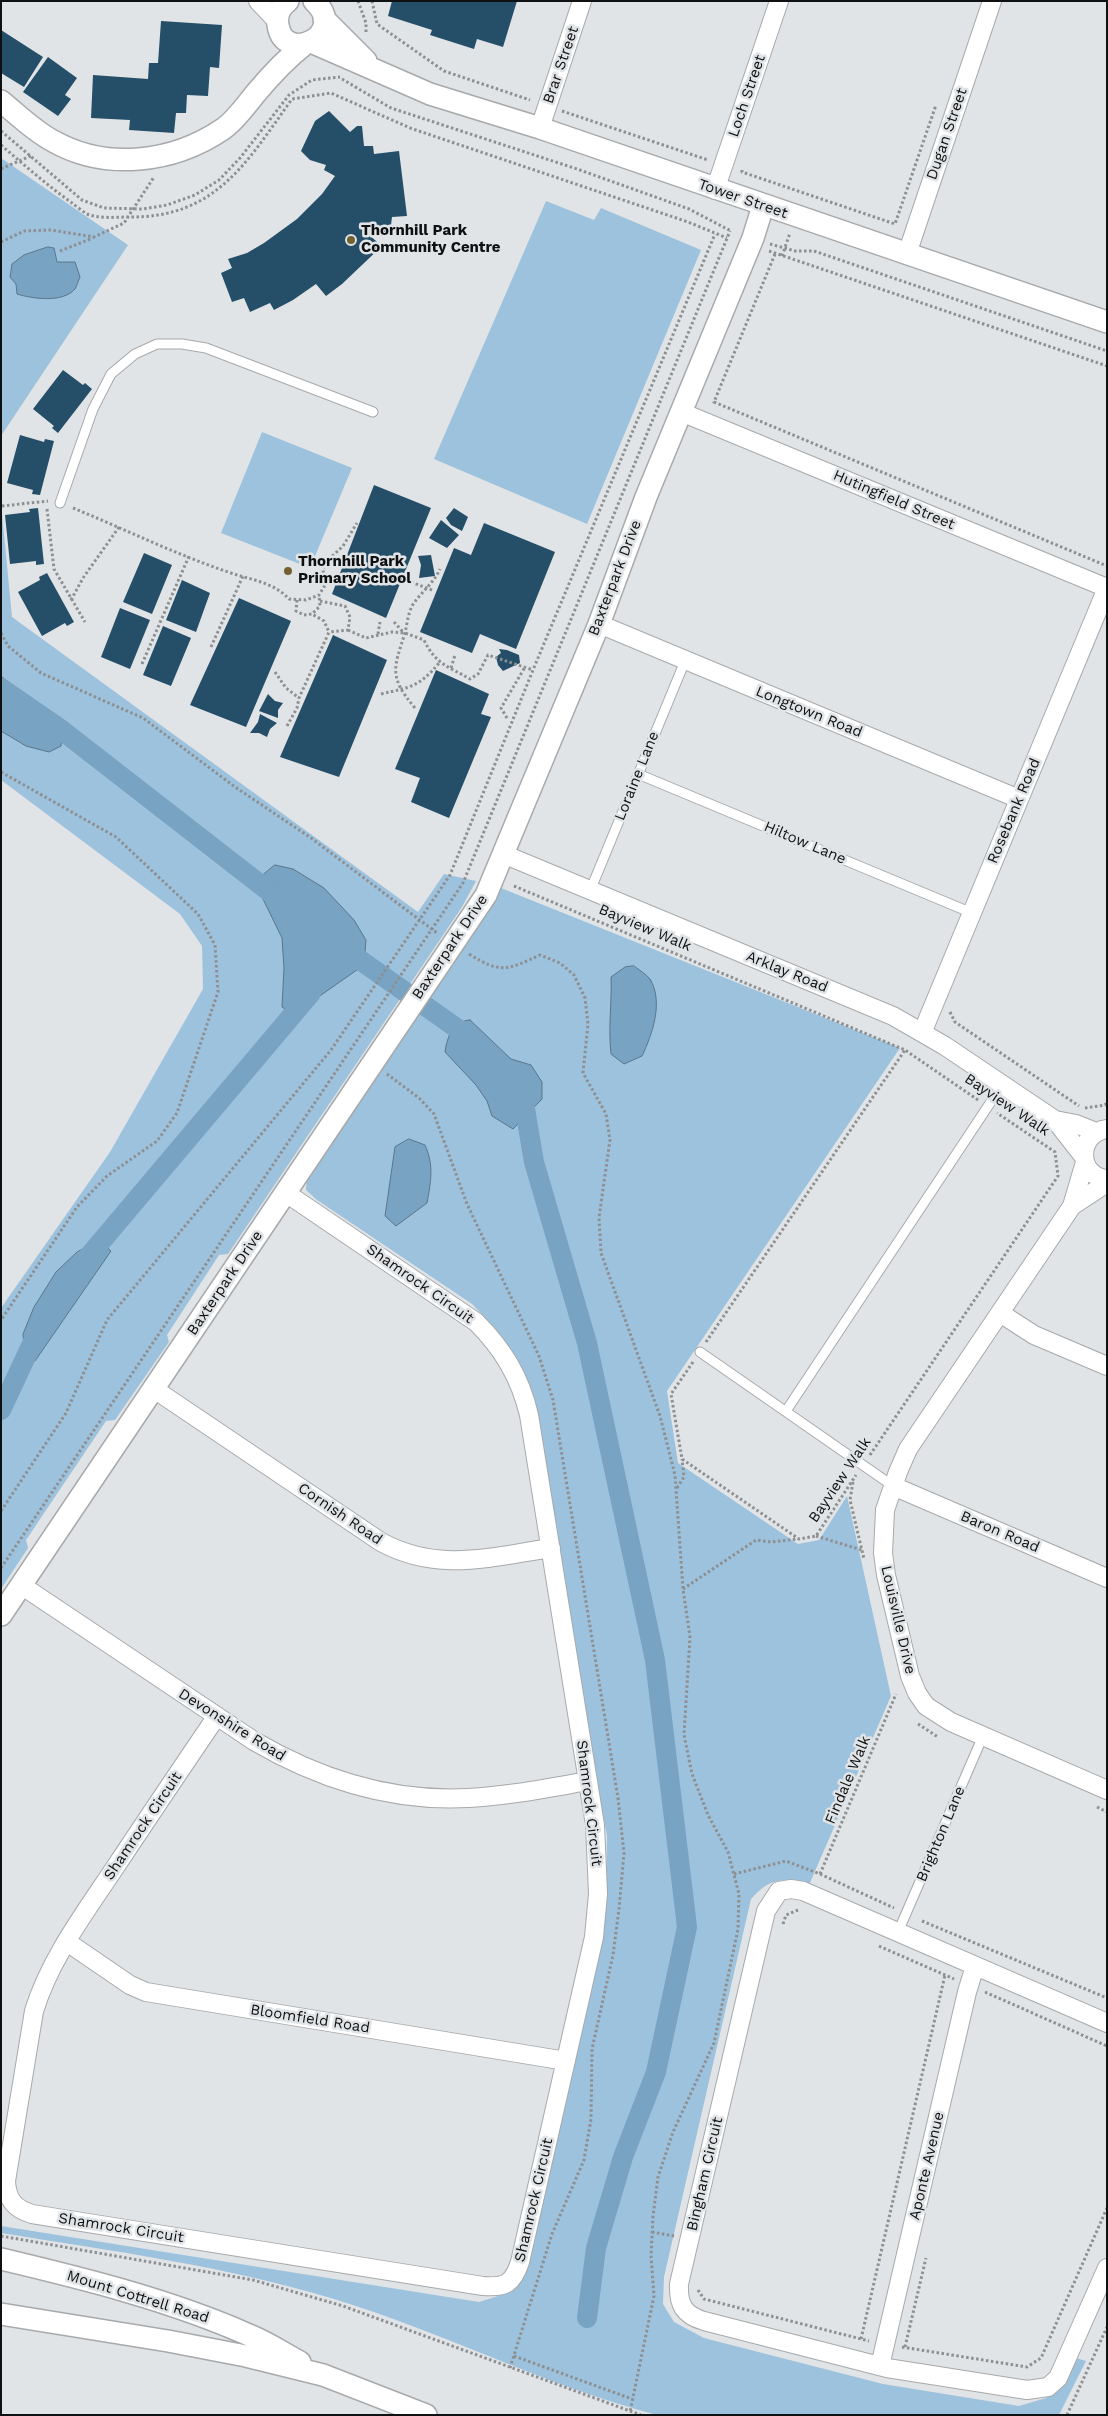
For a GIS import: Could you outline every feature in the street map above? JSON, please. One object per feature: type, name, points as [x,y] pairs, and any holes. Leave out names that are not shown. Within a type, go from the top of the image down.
[{"type":"street","points":[[258,1],[279,26]]},
{"type":"street","points":[[255,94],[279,26],[280,9],[288,1]]},
{"type":"street","name":"Brar Street","points":[[540,128],[582,1]]},
{"type":"street","name":"Loch Street","points":[[715,190],[779,1]]},
{"type":"street","points":[[1,101],[53,141],[85,155],[112,160],[142,160],[168,154],[197,143],[224,129],[248,105],[255,94],[285,61],[323,30],[322,8]]},
{"type":"street","points":[[322,8],[356,52],[381,74]]},
{"type":"street","name":"Dugan Street","points":[[907,254],[990,8]]},
{"type":"street","name":"Tower Street","points":[[279,26],[293,43],[308,43],[430,94],[540,128],[715,190],[1107,322]]},
{"type":"street","name":"Baxterpark Drive","points":[[1,1615],[486,895],[599,624],[646,497],[751,242],[763,206]]},
{"type":"street","name":"Hutingfield Street","points":[[681,412],[1107,588]]},
{"type":"street","name":"Rosebank Road","points":[[922,1033],[1107,588]]},
{"type":"street","name":"Longtown Road","points":[[599,624],[1019,799]]},
{"type":"street","name":"Arklay Road","points":[[503,854],[893,1016],[1055,1120],[1096,1176],[1107,1179]]},
{"type":"street","name":"Arklay Road","points":[[1055,1120],[1102,1130]]},
{"type":"street","name":"Louisville Drive","points":[[1102,1130],[1089,1137],[1085,1145],[1084,1159],[1072,1206],[908,1449],[885,1510],[883,1553],[886,1575],[910,1676],[926,1706],[951,1722],[1107,1790]]},
{"type":"street","name":"Louisville Drive","points":[[1072,1206],[1107,1183]]},
{"type":"street","name":"Shamrock Circuit","points":[[217,1716],[66,1942],[50,1969],[34,2011],[6,2181],[7,2192],[12,2203],[21,2210],[32,2214],[497,2287],[508,2283],[516,2274],[520,2262],[591,1956],[596,1917],[597,1845],[551,1548],[525,1397],[518,1378],[500,1348],[476,1322],[286,1193]]},
{"type":"street","points":[[1000,1313],[1034,1335],[1107,1366]]},
{"type":"street","name":"Cornish Road","points":[[154,1389],[381,1542],[404,1553],[430,1560],[460,1562],[551,1548]]},
{"type":"street","name":"Baron Road","points":[[893,1486],[1107,1578]]},
{"type":"street","name":"Devonshire Road","points":[[22,1585],[254,1741],[305,1768],[352,1785],[390,1793],[439,1798],[466,1798],[507,1794],[588,1781]]},
{"type":"street","name":"Bingham Circuit","points":[[1107,2023],[803,1891],[791,1889],[779,1891],[771,1900],[766,1911],[687,2248],[679,2284],[678,2299],[683,2309],[692,2317],[880,2366],[1026,2390],[1048,2387],[1058,2378],[1107,2268]]},
{"type":"street","name":"Bloomfield Road","points":[[66,1942],[130,1985],[146,1992],[566,2061]]},
{"type":"street","name":"Aponte Avenue","points":[[880,2366],[975,1966]]},
{"type":"street","name":"Mount Cottrell Road","points":[[1,2259],[86,2279],[183,2308],[251,2335],[323,2375]]},
{"type":"street","name":"Mount Cottrell Road","points":[[1,2314],[168,2341],[246,2356],[323,2375],[426,2415]]},
{"type":"lane","points":[[60,503],[93,409],[111,374],[135,354],[157,344],[182,344],[206,348],[373,412]]},
{"type":"lane","name":"Loraine Lane","points":[[590,891],[684,661]]},
{"type":"lane","name":"Hiltow Lane","points":[[638,774],[972,913]]},
{"type":"lane","points":[[786,1411],[1002,1085]]},
{"type":"lane","points":[[700,1352],[893,1486]]},
{"type":"lane","name":"Brighton Lane","points":[[898,1932],[983,1736]]},
{"type":"path","points":[[339,77],[391,108],[577,169],[689,209],[775,254],[1107,366]]},
{"type":"path","points":[[1,145],[87,214],[107,217],[167,214],[198,202],[226,185],[246,163],[292,99],[331,93],[410,128],[688,222],[727,238],[795,252],[814,251],[1107,351]]},
{"type":"path","points":[[745,162],[742,172],[895,224],[937,102]]},
{"type":"path","points":[[60,251],[94,238],[124,223],[168,154]]},
{"type":"path","points":[[1,242],[24,231],[51,230],[94,238]]},
{"type":"path","points":[[1,1568],[463,883],[730,231]]},
{"type":"path","points":[[1,1511],[66,1413],[107,1320],[331,1050],[450,875],[533,670],[715,234]]},
{"type":"path","points":[[775,254],[714,402],[1107,566]]},
{"type":"path","points":[[2,506],[55,500],[230,573],[267,584],[281,590],[289,599],[296,600],[306,600],[319,595],[325,585],[323,570],[326,561],[343,546],[357,523]]},
{"type":"path","points":[[47,501],[54,569],[84,622]]},
{"type":"path","points":[[71,601],[83,578],[119,527]]},
{"type":"path","points":[[142,664],[189,556]]},
{"type":"path","points":[[415,708],[395,676],[395,660],[405,633],[411,608],[426,587],[437,578],[440,570]]},
{"type":"path","points":[[211,647],[243,576]]},
{"type":"path","points":[[411,582],[432,590]]},
{"type":"path","points":[[312,614],[320,606],[319,595]]},
{"type":"path","points":[[287,726],[297,708],[329,632],[324,621],[312,614],[304,615],[296,611],[296,600]]},
{"type":"path","points":[[320,601],[346,606],[350,617],[348,630]]},
{"type":"path","points":[[378,634],[380,622]]},
{"type":"path","points":[[394,622],[405,633]]},
{"type":"path","points":[[329,632],[348,630],[366,638],[378,634],[405,633],[424,640],[431,655],[439,662],[470,679],[478,674],[488,655],[533,670]]},
{"type":"path","points":[[451,668],[455,655]]},
{"type":"path","points":[[381,694],[413,686],[427,678],[439,662]]},
{"type":"path","points":[[507,718],[501,708],[525,667]]},
{"type":"path","points":[[275,672],[286,688],[300,698]]},
{"type":"path","points":[[1,772],[116,837],[198,914],[215,945],[218,992],[177,1113],[157,1141],[107,1176],[77,1207],[1,1320]]},
{"type":"path","name":"Bayview Walk","points":[[514,886],[905,1050],[1055,1152],[1058,1176],[816,1536],[771,1542],[756,1540],[683,1589]]},
{"type":"path","points":[[950,1010],[955,1022],[1084,1108],[1105,1105],[1107,1102]]},
{"type":"path","points":[[676,1489],[684,1477],[671,1394],[905,1050]]},
{"type":"path","points":[[373,1063],[419,1098],[434,1114],[467,1204],[539,1356],[553,1400],[618,1798],[624,1854],[613,1955],[592,2049],[591,2119],[584,2160],[552,2234],[510,2368]]},
{"type":"path","points":[[682,1459],[799,1539]]},
{"type":"path","points":[[853,1479],[850,1500],[864,1560]]},
{"type":"path","points":[[816,1536],[862,1550]]},
{"type":"path","points":[[894,1685],[896,1694],[902,1702]]},
{"type":"path","name":"Findale Walk","points":[[820,1874],[896,1694]]},
{"type":"path","points":[[916,1723],[928,1732],[944,1739]]},
{"type":"path","points":[[1089,1804],[1107,1812]]},
{"type":"path","points":[[781,1934],[786,1915],[796,1909],[805,1913]]},
{"type":"path","points":[[875,1944],[1107,2046]]},
{"type":"path","points":[[862,2339],[945,1975]]},
{"type":"path","points":[[696,2288],[704,2299],[862,2339],[1027,2367],[1041,2358],[1107,2208]]},
{"type":"path","points":[[1,2236],[253,2280],[343,2306],[641,2415]]},
{"type":"path","points":[[1067,2415],[1107,2327]]},
{"type":"path","points":[[514,2356],[632,2399]]},
{"type":"shaded area","points":[[1,158],[128,245],[1,436]]},
{"type":"shaded area","points":[[546,201],[594,220],[601,208],[701,250],[587,524],[434,459]]},
{"type":"shaded area","points":[[48,247],[54,248],[57,262],[75,262],[80,277],[75,289],[63,296],[48,299],[17,294],[16,284],[10,277],[12,264],[24,255]]},
{"type":"shaded area","points":[[262,432],[352,468],[310,568],[221,533]]},
{"type":"shaded area","points":[[1,503],[12,617],[418,912],[444,874],[476,881],[462,907],[228,1254],[219,1255],[167,1335],[169,1342],[115,1420],[106,1421],[26,1540],[28,1548],[1,1589],[1,1308],[110,1152],[203,989],[202,946],[180,914],[1,780]]},
{"type":"shaded area","points":[[1,676],[63,731],[61,746],[49,752],[26,746],[1,731]]},
{"type":"shaded area","points":[[275,865],[293,869],[324,888],[354,920],[366,940],[364,965],[294,1014],[282,1007],[284,968],[282,938],[263,899],[263,875]]},
{"type":"shaded area","points":[[496,886],[900,1048],[667,1391],[678,1463],[798,1544],[819,1540],[847,1496],[891,1696],[809,1885],[791,1881],[777,1881],[765,1887],[751,1899],[664,2277],[663,2304],[674,2322],[704,2338],[883,2384],[1019,2406],[1046,2398],[1060,2389],[1076,2358],[1086,2361],[1059,2415],[657,2415],[575,2389],[375,2312],[293,2287],[169,2260],[1,2233],[1,2226],[479,2302],[498,2296],[518,2283],[606,1890],[607,1836],[587,1735],[535,1403],[517,1358],[495,1328],[472,1304],[317,1200],[306,1190],[307,1174]]},
{"type":"shaded area","points":[[634,966],[650,979],[654,988],[656,998],[655,1018],[642,1056],[624,1064],[611,1054],[611,977],[625,967]]},
{"type":"shaded area","points":[[470,1020],[511,1059],[531,1065],[542,1082],[542,1099],[513,1129],[492,1116],[487,1101],[476,1085],[445,1052],[449,1036],[455,1027],[459,1023]]},
{"type":"shaded area","points":[[409,1139],[425,1145],[431,1166],[430,1187],[427,1203],[396,1226],[385,1216],[395,1147]]},
{"type":"shaded area","points":[[100,1241],[111,1251],[35,1361],[25,1358],[23,1334],[34,1307],[56,1272],[77,1252]]},
{"type":"building","points":[[392,1],[517,1],[503,47],[477,39],[474,49],[430,35],[432,30],[388,16]]},
{"type":"building","points":[[161,21],[222,25],[219,68],[210,67],[208,96],[187,95],[186,113],[176,113],[174,133],[129,130],[130,120],[91,118],[93,75],[148,79],[149,63],[158,63]]},
{"type":"building","points":[[1,30],[43,57],[24,87],[1,73]]},
{"type":"building","points":[[48,57],[77,78],[65,95],[71,99],[58,116],[23,92]]},
{"type":"building","points":[[329,111],[350,132],[357,126],[362,126],[364,146],[373,146],[374,154],[399,151],[407,216],[392,217],[391,225],[385,233],[376,226],[369,235],[382,246],[342,284],[326,296],[316,284],[274,310],[270,303],[250,312],[244,298],[232,302],[221,273],[232,268],[228,259],[247,253],[297,219],[322,194],[335,176],[324,170],[326,165],[310,160],[301,151],[315,121]]},
{"type":"building","points":[[63,370],[83,385],[85,383],[92,389],[58,433],[52,428],[54,426],[33,409]]},
{"type":"building","points":[[20,435],[44,442],[45,439],[54,441],[40,495],[32,494],[33,490],[7,483]]},
{"type":"building","points":[[374,485],[431,508],[386,618],[332,594]]},
{"type":"building","points":[[38,508],[44,564],[36,565],[36,561],[10,564],[5,515],[30,512],[29,509]]},
{"type":"building","points":[[454,508],[468,517],[462,531],[451,525],[446,518]]},
{"type":"building","points":[[441,520],[459,535],[447,548],[429,538]]},
{"type":"building","points":[[484,523],[555,552],[516,649],[480,634],[472,653],[420,632],[454,548],[471,555]]},
{"type":"building","points":[[144,553],[172,565],[152,614],[123,602]]},
{"type":"building","points":[[431,555],[435,576],[419,578],[421,565],[418,556]]},
{"type":"building","points":[[47,573],[74,622],[67,626],[65,623],[42,636],[18,592],[40,580],[39,577]]},
{"type":"building","points":[[182,580],[210,593],[196,632],[166,620]]},
{"type":"building","points":[[239,598],[291,621],[246,727],[190,705]]},
{"type":"building","points":[[120,608],[150,620],[130,669],[101,657]]},
{"type":"building","points":[[163,626],[191,638],[171,686],[143,675]]},
{"type":"building","points":[[333,635],[387,660],[339,777],[280,757]]},
{"type":"building","points":[[499,649],[519,655],[520,663],[503,671],[498,665],[496,657],[501,653]]},
{"type":"building","points":[[436,670],[489,694],[481,714],[491,717],[449,818],[411,802],[420,778],[395,769]]},
{"type":"building","points":[[268,694],[275,701],[283,703],[278,710],[278,718],[259,711]]},
{"type":"building","points":[[260,714],[277,723],[270,729],[267,737],[259,733],[250,733],[258,722]]},
{"type":"waterway","points":[[1,688],[59,728],[284,903]]},
{"type":"waterway","points":[[343,948],[465,1034],[474,1045]]},
{"type":"waterway","points":[[83,1263],[311,993]]},
{"type":"waterway","points":[[514,1092],[524,1103],[534,1162],[587,1343],[655,1660],[687,1927],[656,2072],[623,2157],[596,2248],[587,2318]]},
{"type":"waterway","points":[[1,1410],[37,1333]]},
{"type":"place","name":"Thornhill Park Community Centre","points":[[351,240]]},
{"type":"place","name":"Thornhill Park Primary School","points":[[288,571]]}]
